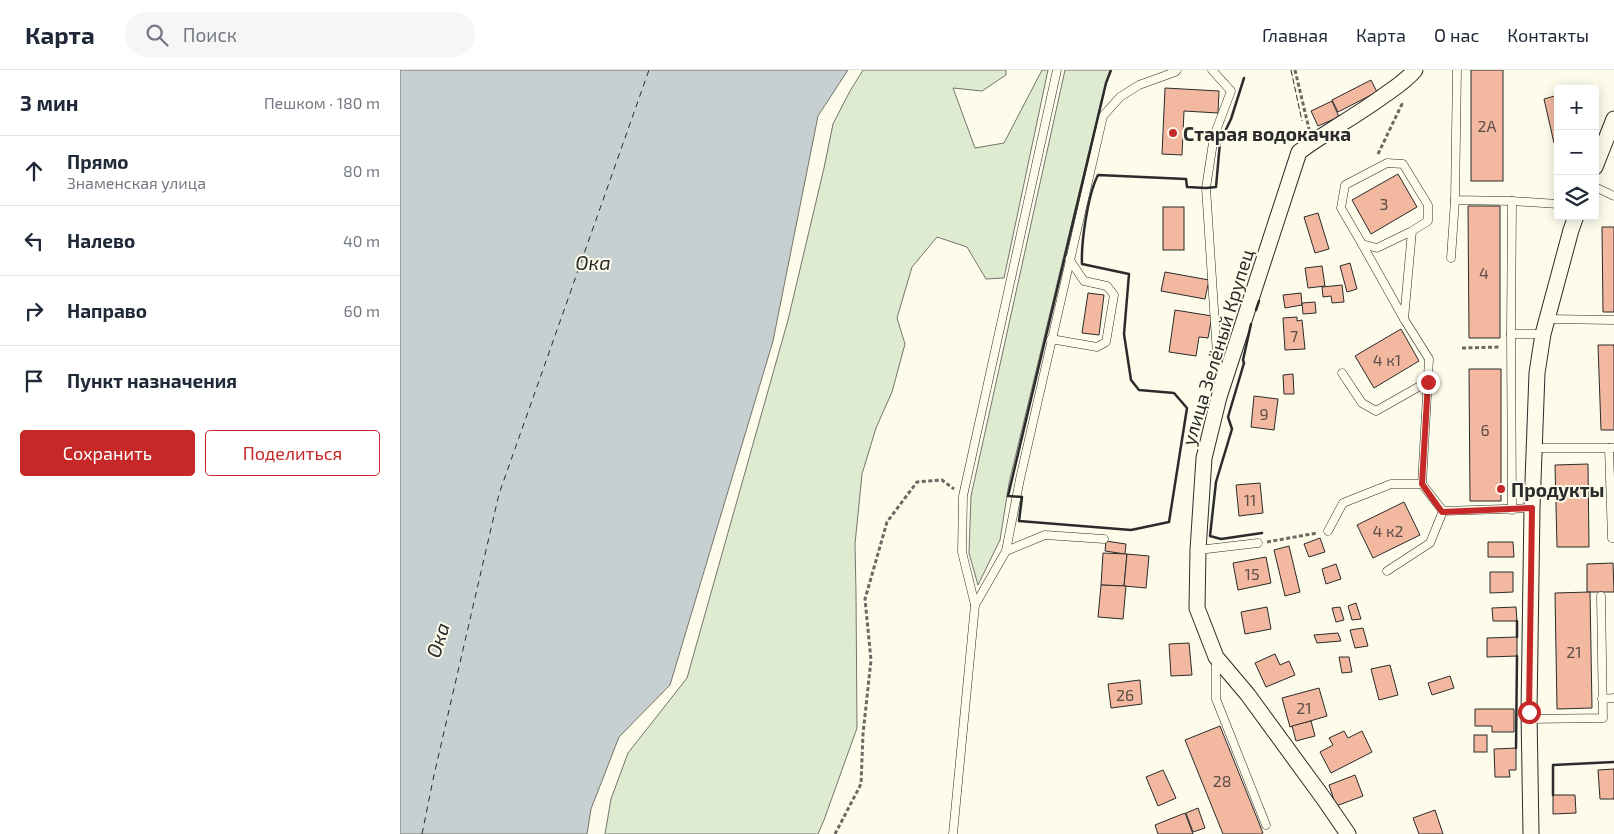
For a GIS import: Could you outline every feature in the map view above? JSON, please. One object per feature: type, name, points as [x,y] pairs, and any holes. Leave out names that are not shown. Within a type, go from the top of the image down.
[{"type":"street","name":"улица Зелёный Крупец","points":[[1348,834],[1248,695],[1216,658],[1197,608],[1198,550],[1204,458],[1219,397],[1299,152],[1378,100],[1408,78],[1415,70]]},
{"type":"street","points":[[1599,157],[1614,119]]},
{"type":"street","points":[[1531,834],[1532,508],[1536,373],[1543,334],[1575,220]]},
{"type":"lane","points":[[953,834],[975,605],[962,552],[963,496],[1057,70]]},
{"type":"lane","points":[[975,605],[1006,551],[1069,259],[1103,116],[1120,97],[1139,85],[1178,70]]},
{"type":"lane","points":[[1212,70],[1231,91],[1214,136],[1206,188],[1219,397]]},
{"type":"lane","points":[[1451,258],[1455,200],[1457,70]]},
{"type":"lane","points":[[1362,244],[1377,248],[1428,221],[1428,205],[1403,164],[1387,163],[1345,185],[1341,208],[1429,359],[1422,484],[1442,512]]},
{"type":"lane","points":[[1599,190],[1614,196]]},
{"type":"lane","points":[[1455,200],[1554,204]]},
{"type":"lane","points":[[1512,201],[1512,510]]},
{"type":"lane","points":[[1404,319],[1412,230]]},
{"type":"lane","points":[[1052,338],[1097,347],[1106,342],[1114,295],[1107,286],[1084,281],[1069,259]]},
{"type":"lane","points":[[1547,319],[1614,320]]},
{"type":"lane","points":[[1511,334],[1543,334]]},
{"type":"lane","points":[[1342,373],[1362,402],[1376,411],[1428,382]]},
{"type":"lane","points":[[1534,448],[1611,448],[1612,538],[1614,538]]},
{"type":"lane","points":[[1328,531],[1343,503],[1391,484],[1422,484]]},
{"type":"lane","points":[[1442,512],[1532,508]]},
{"type":"lane","points":[[1387,571],[1430,543],[1442,512]]},
{"type":"lane","points":[[1006,551],[1044,535],[1104,539]]},
{"type":"lane","points":[[1198,550],[1258,543]]},
{"type":"lane","points":[[1530,719],[1603,718],[1601,596]]},
{"type":"lane","points":[[1216,658],[1216,699],[1266,825]]},
{"type":"lane","points":[[1602,699],[1614,698]]},
{"type":"path","points":[[1295,70],[1305,118],[1313,142]]},
{"type":"path","points":[[1370,171],[1402,104],[1378,100]]},
{"type":"path","points":[[1462,348],[1511,346]]},
{"type":"path","points":[[835,834],[861,784],[863,734],[871,660],[865,599],[887,522],[917,482],[942,480],[963,496]]},
{"type":"path","points":[[1258,543],[1328,531]]},
{"type":"green space","points":[[863,70],[1006,70],[1006,75],[982,91],[953,88],[975,148],[1004,143],[1042,70],[1048,70],[1004,278],[986,279],[967,247],[937,237],[912,267],[897,318],[905,344],[892,392],[876,428],[862,474],[855,544],[857,728],[818,834],[605,834],[611,799],[628,753],[687,678],[788,320],[833,124]]},
{"type":"green space","points":[[1065,70],[1110,70],[1009,483],[1000,540],[978,585],[969,553],[971,496]]},
{"type":"water","name":"Ока","points":[[400,70],[848,70],[818,116],[773,341],[670,685],[619,737],[591,809],[587,834],[400,834]]},
{"type":"building","points":[[1471,70],[1503,70],[1503,181],[1471,181]]},
{"type":"building","points":[[1371,80],[1377,92],[1338,112],[1332,100]]},
{"type":"building","name":"Старая водокачка","points":[[1165,88],[1219,91],[1218,113],[1184,111],[1182,155],[1162,154]]},
{"type":"building","points":[[1554,96],[1554,143],[1544,99]]},
{"type":"building","points":[[1332,101],[1339,117],[1318,126],[1311,111]]},
{"type":"building","points":[[1398,174],[1417,207],[1371,234],[1352,200]]},
{"type":"building","points":[[1468,206],[1500,206],[1500,338],[1469,338]]},
{"type":"building","points":[[1163,207],[1184,207],[1184,250],[1163,250]]},
{"type":"building","points":[[1318,213],[1329,249],[1315,253],[1304,217]]},
{"type":"building","points":[[1602,227],[1614,227],[1614,312],[1603,312]]},
{"type":"building","points":[[1350,263],[1357,289],[1347,292],[1340,266]]},
{"type":"building","points":[[1322,266],[1325,286],[1308,288],[1305,268]]},
{"type":"building","points":[[1165,272],[1209,280],[1205,299],[1161,291]]},
{"type":"building","points":[[1342,285],[1344,302],[1332,303],[1331,296],[1323,297],[1322,287]]},
{"type":"building","points":[[1088,293],[1104,295],[1099,335],[1082,333]]},
{"type":"building","points":[[1301,293],[1302,305],[1285,308],[1283,295]]},
{"type":"building","points":[[1315,302],[1316,313],[1303,314],[1302,303]]},
{"type":"building","points":[[1175,310],[1212,316],[1208,338],[1199,337],[1196,356],[1169,352]]},
{"type":"building","points":[[1297,317],[1297,321],[1302,320],[1305,349],[1285,350],[1283,318]]},
{"type":"building","points":[[1401,329],[1419,361],[1374,388],[1355,356]]},
{"type":"building","points":[[1598,345],[1614,345],[1614,430],[1601,430]]},
{"type":"building","points":[[1469,369],[1501,369],[1501,501],[1470,501]]},
{"type":"building","points":[[1293,374],[1294,394],[1284,394],[1283,375]]},
{"type":"building","points":[[1254,396],[1278,399],[1274,430],[1251,427]]},
{"type":"building","points":[[1588,464],[1589,547],[1557,547],[1555,465]]},
{"type":"building","points":[[1260,483],[1263,513],[1239,516],[1236,485]]},
{"type":"building","points":[[1404,502],[1420,535],[1373,558],[1357,525]]},
{"type":"building","points":[[1320,538],[1325,552],[1309,557],[1304,544]]},
{"type":"building","points":[[1106,541],[1126,544],[1125,554],[1105,551]]},
{"type":"building","points":[[1488,542],[1513,542],[1514,557],[1488,557]]},
{"type":"building","points":[[1289,546],[1300,592],[1285,596],[1274,550]]},
{"type":"building","points":[[1103,553],[1127,554],[1124,586],[1101,585]]},
{"type":"building","points":[[1127,554],[1149,556],[1146,588],[1124,586]]},
{"type":"building","points":[[1266,557],[1271,583],[1238,590],[1233,563]]},
{"type":"building","points":[[1613,563],[1614,592],[1587,592],[1587,564]]},
{"type":"building","points":[[1336,564],[1341,579],[1326,584],[1322,569]]},
{"type":"building","points":[[1490,572],[1513,572],[1513,592],[1490,593]]},
{"type":"building","points":[[1101,585],[1126,586],[1123,619],[1098,617]]},
{"type":"building","points":[[1590,592],[1592,708],[1557,709],[1555,593]]},
{"type":"building","points":[[1356,603],[1361,619],[1352,620],[1348,606]]},
{"type":"building","points":[[1267,607],[1271,629],[1245,634],[1241,612]]},
{"type":"building","points":[[1340,607],[1344,620],[1336,622],[1332,608]]},
{"type":"building","points":[[1516,607],[1517,621],[1493,621],[1492,608]]},
{"type":"building","points":[[1363,628],[1368,646],[1355,648],[1350,630]]},
{"type":"building","points":[[1338,633],[1341,641],[1317,643],[1314,635]]},
{"type":"building","points":[[1517,637],[1517,656],[1487,657],[1487,638]]},
{"type":"building","points":[[1189,643],[1192,675],[1171,676],[1169,644]]},
{"type":"building","points":[[1275,654],[1280,665],[1289,661],[1295,675],[1266,687],[1255,663]]},
{"type":"building","points":[[1339,657],[1349,657],[1352,672],[1342,673]]},
{"type":"building","points":[[1390,665],[1398,695],[1379,700],[1371,669]]},
{"type":"building","points":[[1450,676],[1454,688],[1432,695],[1428,683]]},
{"type":"building","points":[[1140,680],[1142,704],[1111,708],[1108,684]]},
{"type":"building","points":[[1319,688],[1327,716],[1290,727],[1282,698]]},
{"type":"building","points":[[1475,709],[1514,709],[1514,732],[1492,732],[1492,726],[1475,726]]},
{"type":"building","points":[[1311,721],[1315,736],[1296,741],[1292,726]]},
{"type":"building","points":[[1220,726],[1263,833],[1261,834],[1223,834],[1185,740]]},
{"type":"building","points":[[1344,731],[1348,738],[1362,731],[1372,752],[1331,773],[1320,752],[1333,745],[1329,738]]},
{"type":"building","points":[[1474,735],[1487,735],[1487,752],[1474,752]]},
{"type":"building","points":[[1516,748],[1516,770],[1509,770],[1510,777],[1495,777],[1494,749]]},
{"type":"building","points":[[1614,769],[1614,799],[1600,799],[1598,770]]},
{"type":"building","points":[[1163,770],[1176,798],[1158,806],[1146,777]]},
{"type":"building","points":[[1355,775],[1363,796],[1336,806],[1329,785]]},
{"type":"building","points":[[1553,795],[1575,795],[1576,813],[1553,814]]},
{"type":"building","points":[[1198,808],[1205,828],[1193,832],[1186,813]]},
{"type":"building","points":[[1435,810],[1443,834],[1419,834],[1413,818]]},
{"type":"building","points":[[1185,813],[1193,834],[1158,834],[1155,825]]},
{"type":"ferry route","points":[[422,834],[499,494],[649,70]]},
{"type":"fence","points":[[1291,70],[1302,121]]},
{"type":"wall","points":[[1111,70],[1106,83],[1008,496],[1022,497],[1019,521],[1131,530],[1169,522],[1187,408],[1174,393],[1139,390],[1131,380],[1124,334],[1129,274],[1082,264],[1086,218],[1094,183],[1098,175],[1186,179],[1187,187],[1216,187],[1220,142],[1231,119],[1244,78]]},
{"type":"wall","points":[[1256,310],[1259,301]]},
{"type":"wall","points":[[1251,324],[1243,360],[1244,363],[1228,417],[1232,429],[1216,482],[1210,536],[1221,539],[1262,533]]},
{"type":"wall","points":[[1517,621],[1517,637]]},
{"type":"wall","points":[[1516,748],[1517,656]]},
{"type":"wall","points":[[1553,795],[1553,765],[1614,762]]},
{"type":"place","name":"Старая водокачка","points":[[1173,133]]},
{"type":"place","name":"Продукты","points":[[1501,489]]},
{"type":"route","points":[[1428,382],[1422,484],[1442,512],[1532,508],[1529,712]]}]
